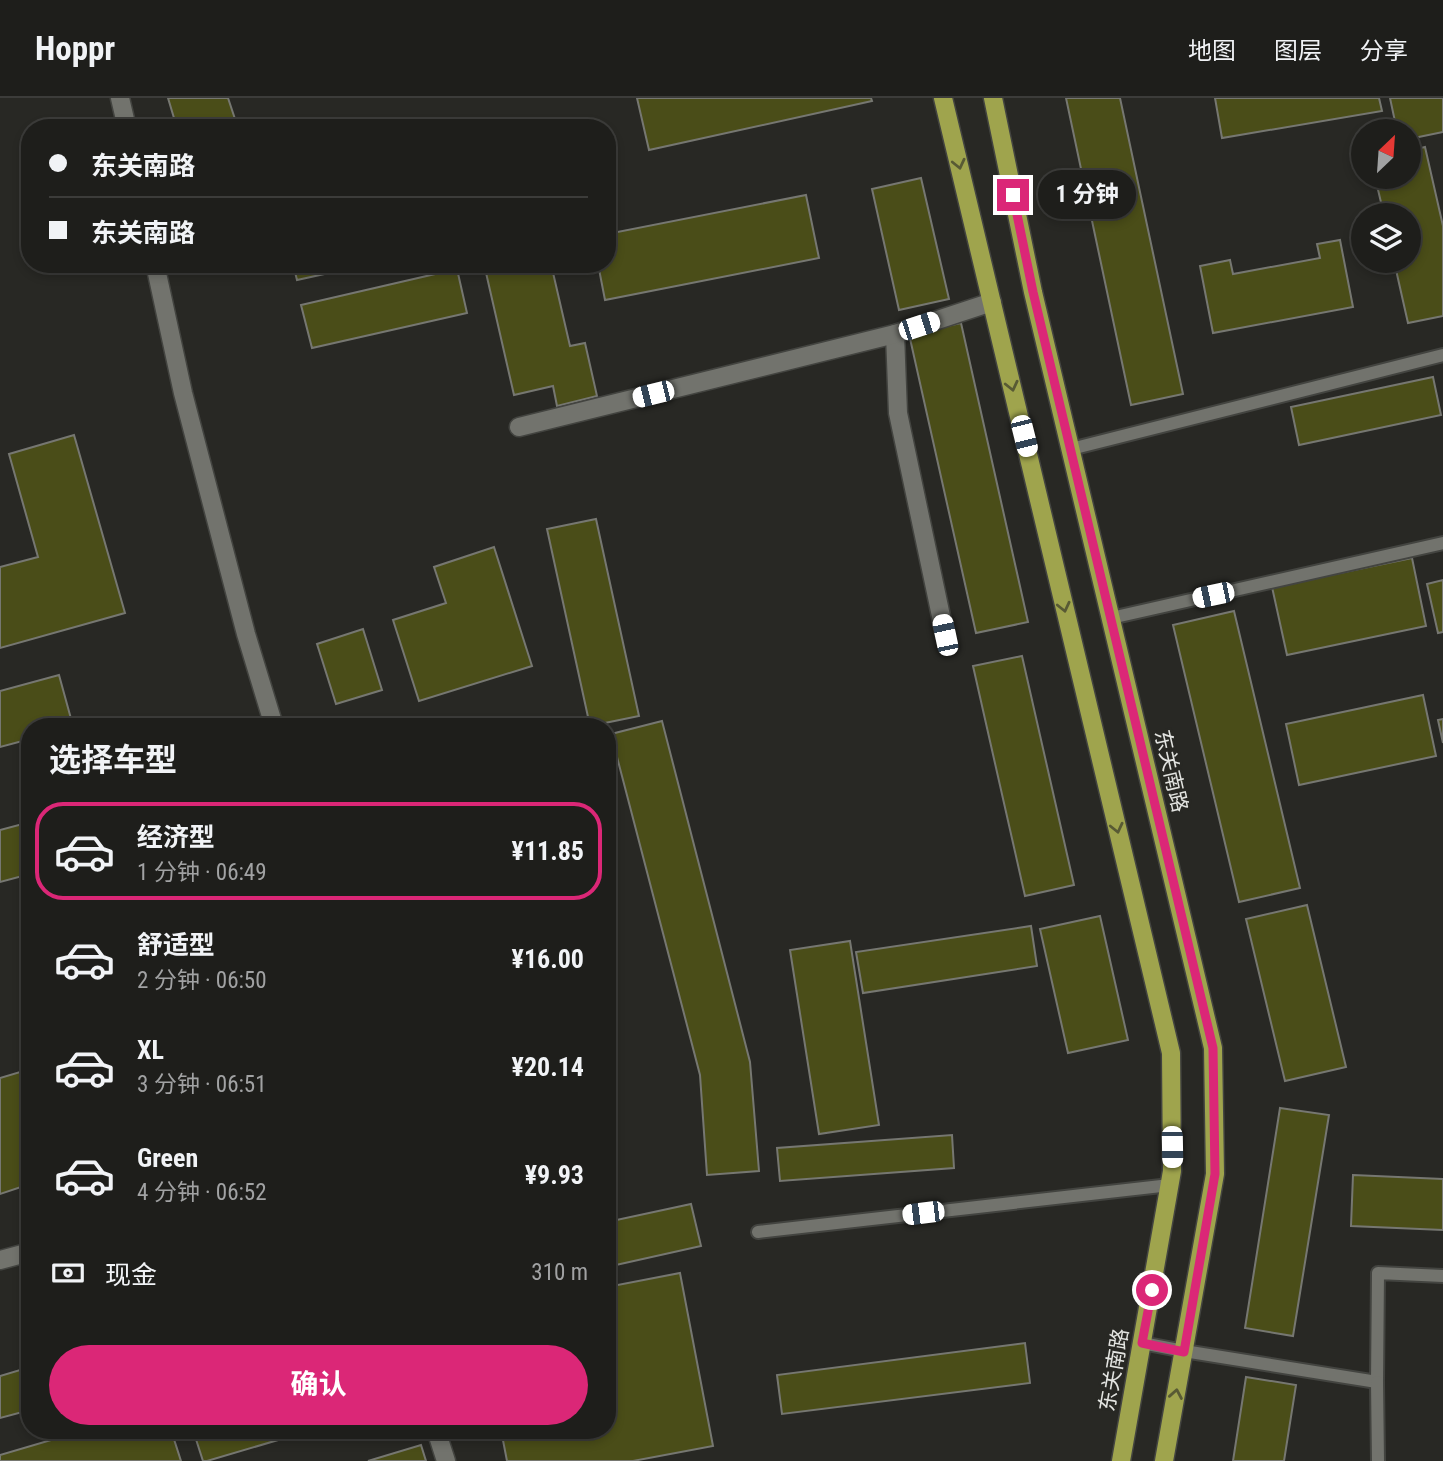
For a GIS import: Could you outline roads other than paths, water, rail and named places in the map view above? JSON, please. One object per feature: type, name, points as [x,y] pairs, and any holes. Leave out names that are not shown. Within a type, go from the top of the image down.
[{"type":"main road","name":"东关南路","points":[[943,98],[1171,1053],[1172,1171],[1121,1461]]},
{"type":"main road","name":"东关南路","points":[[993,98],[1033,292],[1213,1048],[1215,1174],[1164,1461]]},
{"type":"street","points":[[120,98],[125,119]]},
{"type":"street","points":[[157,273],[183,393],[246,634],[272,718]]},
{"type":"street","points":[[519,427],[895,334],[992,302]]},
{"type":"street","points":[[895,334],[898,413],[945,635]]},
{"type":"street","points":[[0,1260],[21,1254]]},
{"type":"street","points":[[439,1439],[446,1461]]},
{"type":"lane","points":[[1071,449],[1443,355]]},
{"type":"lane","points":[[1111,618],[1443,543]]},
{"type":"lane","points":[[758,1232],[1170,1185]]},
{"type":"lane","points":[[1378,1461],[1378,1273],[1443,1276]]},
{"type":"lane","points":[[1142,1343],[1377,1382]]}]
